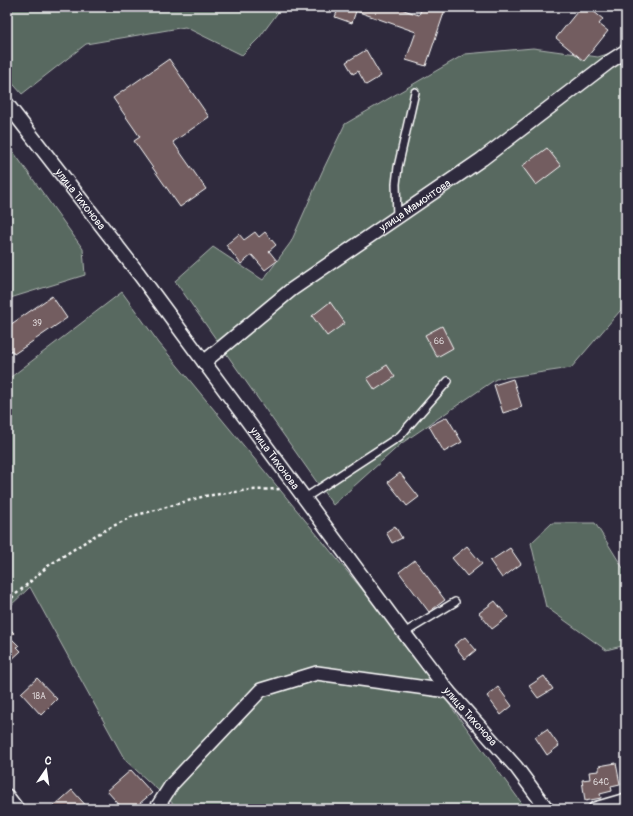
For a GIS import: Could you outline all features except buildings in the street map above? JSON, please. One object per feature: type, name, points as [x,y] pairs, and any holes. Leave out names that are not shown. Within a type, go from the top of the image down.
[{"type":"street","name":"улица Мамонтова","points":[[204,362],[291,290],[482,159],[609,62],[626,51]]},
{"type":"street","name":"улица Тихонова","points":[[7,104],[139,274],[448,691],[516,767],[547,809]]},
{"type":"street","points":[[156,809],[172,784],[261,690],[317,673],[448,691]]},
{"type":"street","points":[[7,796],[17,809]]},
{"type":"street","points":[[595,809],[626,800]]},
{"type":"lane","points":[[397,217],[396,184],[398,167],[415,92]]},
{"type":"lane","points":[[302,494],[400,436],[448,381]]},
{"type":"lane","points":[[404,633],[455,602]]},
{"type":"path","points":[[7,602],[48,566],[96,535],[133,516],[205,496],[250,490],[277,488],[302,494]]},
{"type":"green space","points":[[7,7],[282,7],[259,38],[242,55],[185,27],[86,44],[22,94],[7,77]]},
{"type":"green space","points":[[533,48],[598,57],[626,48],[626,304],[571,368],[496,379],[402,443],[333,505],[175,281],[213,247],[263,280],[291,242],[345,124],[465,54]]},
{"type":"green space","points":[[7,143],[83,249],[85,275],[7,299]]},
{"type":"green space","points":[[122,292],[159,343],[389,622],[526,809],[179,809],[125,760],[30,587],[7,609],[7,380]]},
{"type":"green space","points":[[552,523],[595,523],[623,568],[626,568],[626,645],[606,650],[546,607],[531,543]]}]
